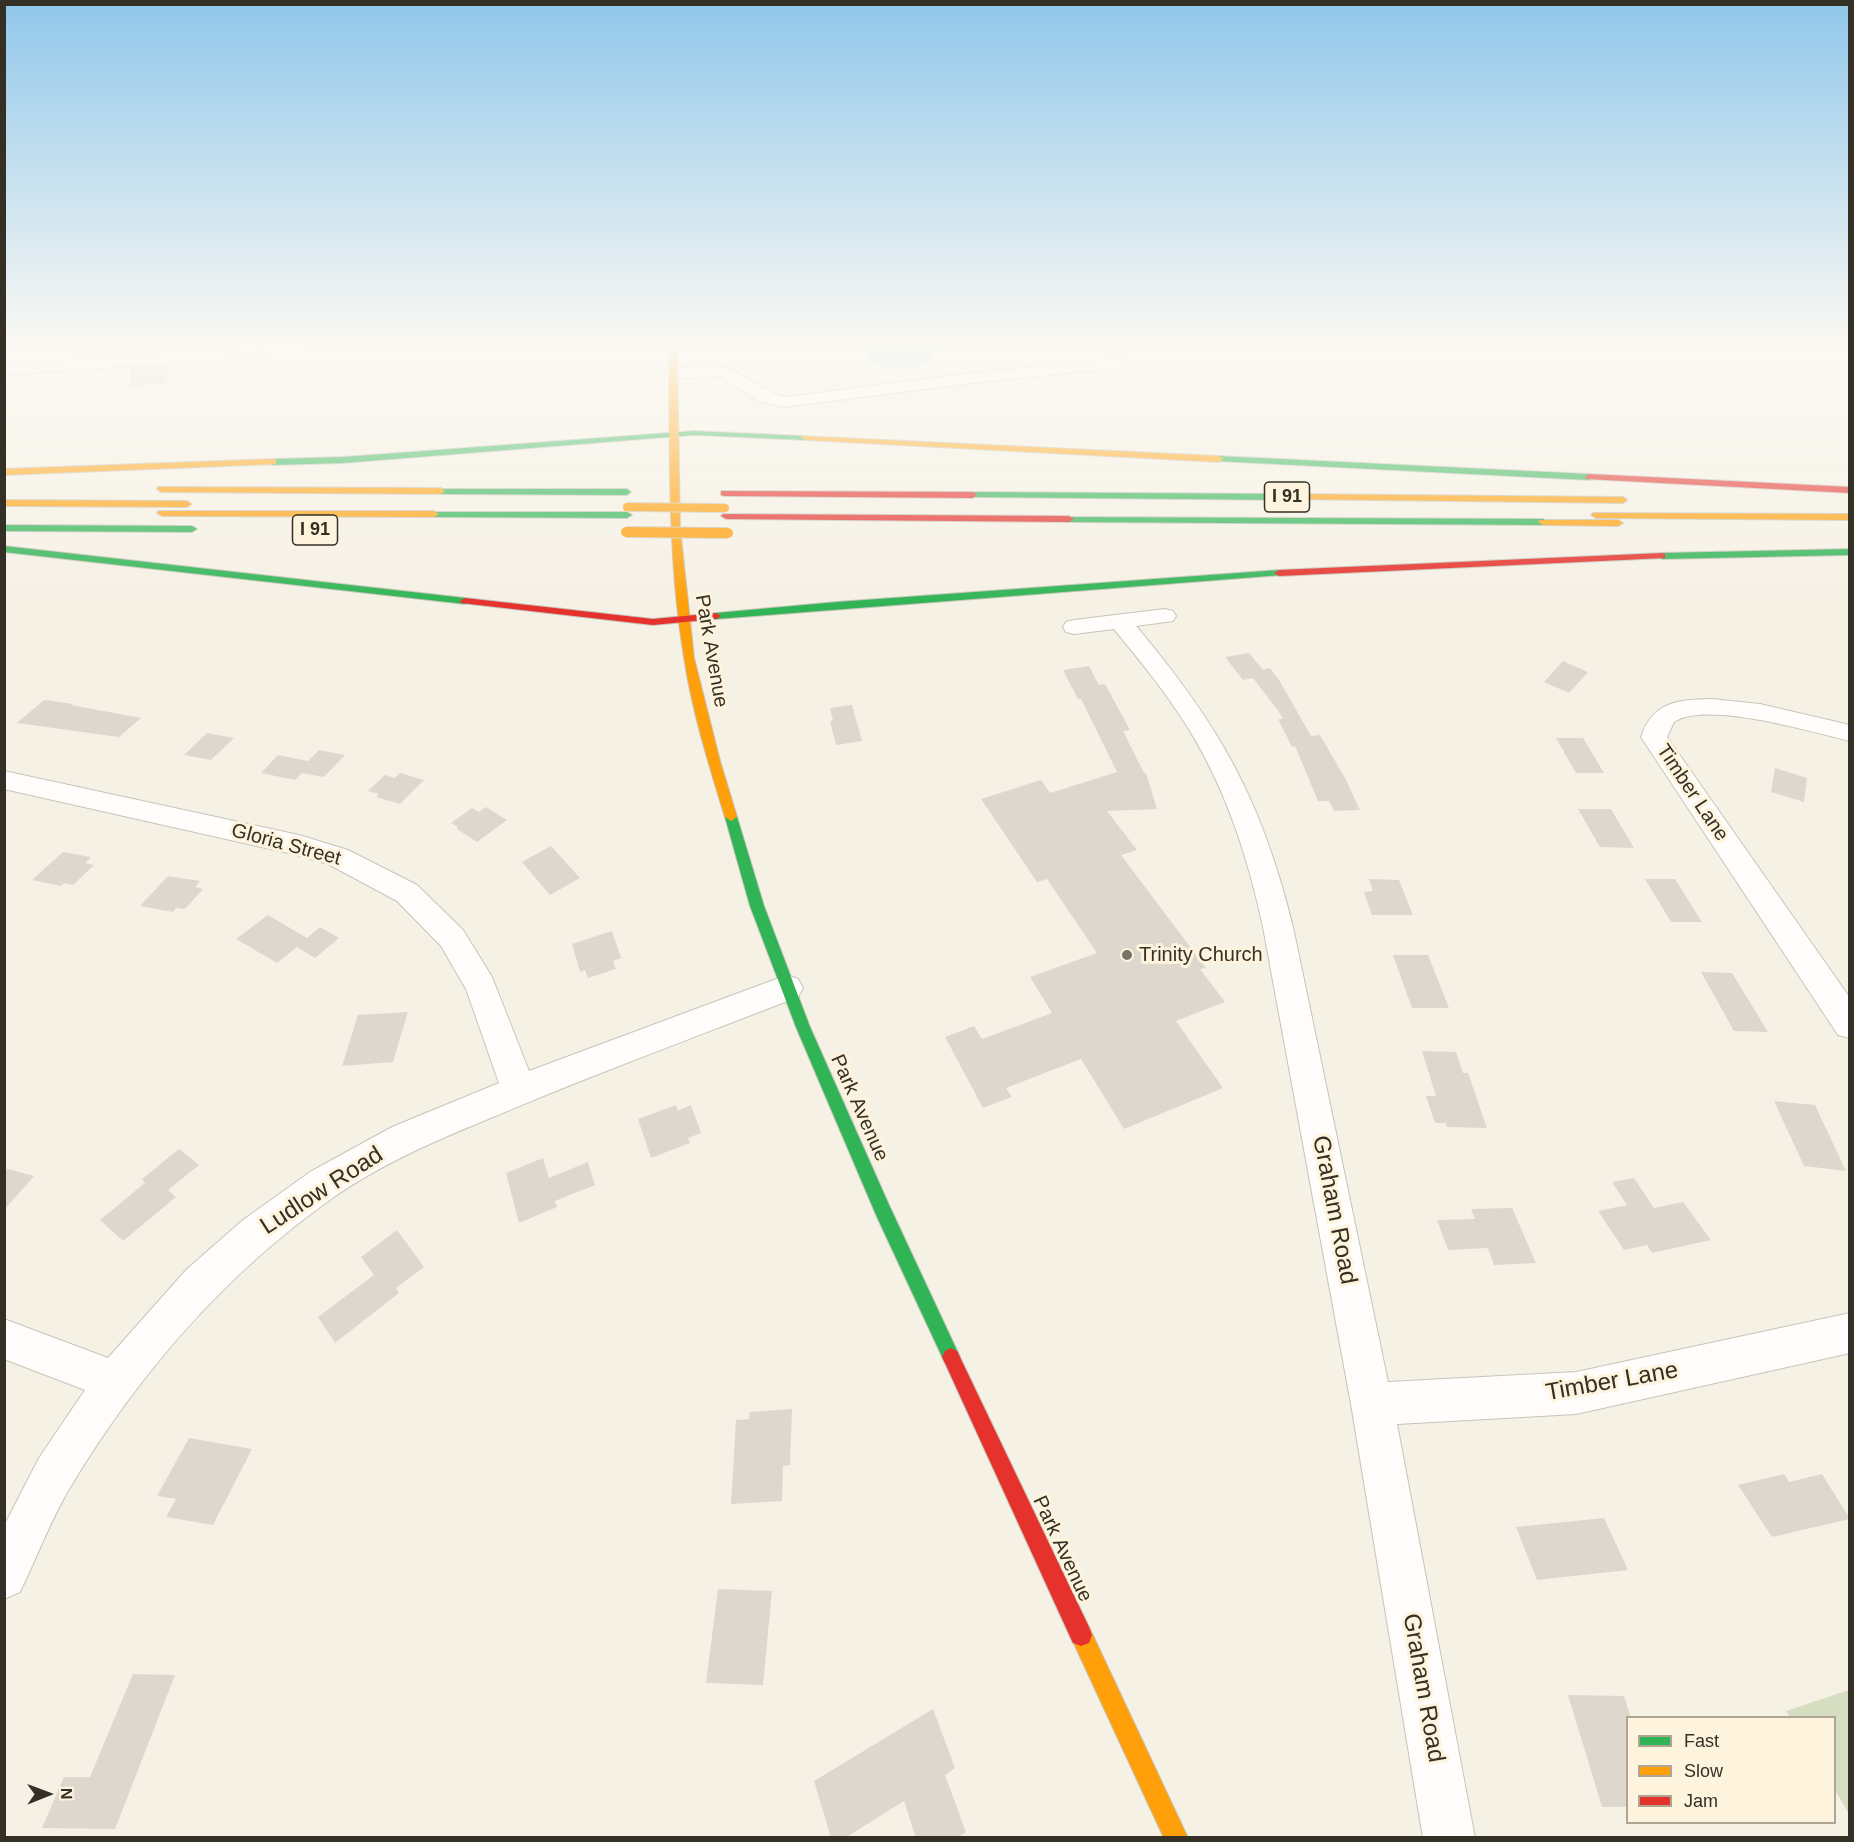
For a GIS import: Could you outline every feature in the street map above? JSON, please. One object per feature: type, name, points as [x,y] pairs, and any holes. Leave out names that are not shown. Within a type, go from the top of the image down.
[{"type":"main road","points":[[4,472],[343,460],[674,433],[845,439],[982,448],[1850,490]]},
{"type":"main road","name":"Park Avenue","points":[[674,433],[675,528],[684,621],[697,697],[757,906],[787,988],[830,1091],[914,1280],[1176,1838]]},
{"type":"main road","name":"I 91","points":[[142,489],[632,492]]},
{"type":"main road","points":[[659,492],[692,492]]},
{"type":"main road","name":"I 91","points":[[718,492],[1634,500]]},
{"type":"main road","points":[[1778,501],[1850,501]]},
{"type":"main road","points":[[4,503],[1850,525]]},
{"type":"main road","points":[[4,512],[627,511]]},
{"type":"main road","points":[[726,512],[1850,517]]},
{"type":"main road","points":[[4,528],[208,529]]},
{"type":"main road","points":[[620,532],[734,533]]},
{"type":"main road","points":[[1718,541],[1850,542]]},
{"type":"main road","points":[[4,549],[653,622],[684,621],[837,605],[1346,568],[1627,557],[1850,552]]},
{"type":"street","points":[[1074,627],[1165,616]]},
{"type":"street","name":"Graham Road","points":[[1120,622],[1169,681],[1204,731],[1237,794],[1263,865],[1278,927],[1372,1404],[1449,1838]]},
{"type":"street","name":"Timber Lane","points":[[1850,733],[1738,709],[1697,706],[1670,712],[1658,724],[1654,737],[1850,1025]]},
{"type":"street","name":"Gloria Street","points":[[4,780],[298,845],[338,857],[407,893],[452,938],[481,986],[519,1090]]},
{"type":"street","name":"Ludlow Road","points":[[4,1576],[54,1473],[115,1381],[200,1284],[256,1233],[323,1184],[404,1138],[519,1090],[787,988]]},
{"type":"street","name":"Timber Lane","points":[[1372,1404],[1576,1393],[1850,1333]]},
{"type":"street","points":[[4,1339],[115,1381]]},
{"type":"green space","points":[[1850,1690],[1849,1814],[1836,1792],[1836,1716],[1789,1716],[1786,1711]]},
{"type":"building","points":[[1249,653],[1263,670],[1270,668],[1279,680],[1311,736],[1320,735],[1360,810],[1334,811],[1329,801],[1318,801],[1295,746],[1292,747],[1278,719],[1283,719],[1279,712],[1253,678],[1243,680],[1225,657]]},
{"type":"building","points":[[1563,661],[1588,672],[1569,693],[1544,682]]},
{"type":"building","name":"Trinity Church","points":[[1089,666],[1099,685],[1105,684],[1130,730],[1123,731],[1146,773],[1157,809],[1107,811],[1137,850],[1121,855],[1206,968],[1200,969],[1225,1002],[1176,1021],[1223,1088],[1124,1129],[1081,1059],[1006,1088],[1012,1097],[983,1108],[945,1037],[974,1026],[982,1039],[1052,1013],[1030,977],[1097,953],[1047,879],[1037,882],[981,799],[1041,780],[1050,793],[1117,772],[1081,699],[1078,699],[1063,670]]},
{"type":"building","points":[[44,700],[141,718],[119,737],[17,723]]},
{"type":"building","points":[[852,705],[862,741],[836,745],[830,721],[833,721],[830,708]]},
{"type":"building","points":[[207,733],[234,738],[211,760],[184,755]]},
{"type":"building","points":[[1556,738],[1583,738],[1604,773],[1576,773]]},
{"type":"building","points":[[319,750],[345,755],[324,777],[302,773],[295,780],[261,773],[278,755],[308,761]]},
{"type":"building","points":[[1775,768],[1807,778],[1804,802],[1771,792]]},
{"type":"building","points":[[400,773],[424,780],[400,804],[376,797],[379,794],[368,791],[385,775],[395,778]]},
{"type":"building","points":[[486,807],[507,820],[477,842],[451,823],[472,808],[479,812]]},
{"type":"building","points":[[1578,809],[1611,809],[1634,848],[1600,847]]},
{"type":"building","points":[[551,846],[580,878],[550,895],[522,862]]},
{"type":"building","points":[[63,852],[91,857],[85,863],[94,865],[73,885],[64,883],[61,886],[32,880]]},
{"type":"building","points":[[168,876],[200,881],[195,887],[203,889],[185,909],[176,908],[173,912],[140,906]]},
{"type":"building","points":[[1369,879],[1399,880],[1413,915],[1372,915],[1364,892],[1373,891]]},
{"type":"building","points":[[1645,879],[1675,879],[1702,922],[1671,922]]},
{"type":"building","points":[[268,915],[307,938],[320,927],[339,938],[315,958],[297,947],[277,963],[236,939]]},
{"type":"building","points":[[612,931],[621,958],[613,961],[616,969],[588,978],[585,970],[580,972],[572,944]]},
{"type":"building","points":[[1393,955],[1428,955],[1449,1008],[1412,1008]]},
{"type":"building","points":[[1701,972],[1732,973],[1768,1032],[1734,1031]]},
{"type":"building","points":[[408,1012],[393,1062],[342,1066],[358,1015]]},
{"type":"building","points":[[1422,1051],[1456,1052],[1463,1073],[1468,1073],[1487,1128],[1447,1127],[1446,1123],[1435,1123],[1426,1096],[1436,1096]]},
{"type":"building","points":[[1774,1101],[1815,1105],[1846,1171],[1804,1166]]},
{"type":"building","points":[[676,1105],[678,1111],[691,1105],[701,1133],[688,1138],[690,1143],[651,1158],[638,1119]]},
{"type":"building","points":[[179,1149],[199,1165],[168,1190],[176,1197],[123,1241],[100,1220],[145,1183],[142,1179]]},
{"type":"building","points":[[543,1158],[549,1178],[588,1162],[595,1185],[555,1201],[557,1207],[519,1223],[506,1173]]},
{"type":"building","points":[[4,1168],[34,1176],[4,1210]]},
{"type":"building","points":[[1634,1178],[1654,1208],[1683,1202],[1711,1240],[1652,1253],[1647,1245],[1624,1250],[1598,1211],[1627,1205],[1612,1182]]},
{"type":"building","points":[[1512,1208],[1536,1263],[1494,1265],[1488,1248],[1448,1250],[1437,1220],[1475,1219],[1471,1209]]},
{"type":"building","points":[[397,1230],[424,1267],[396,1288],[399,1293],[335,1343],[318,1317],[374,1275],[361,1257]]},
{"type":"building","points":[[792,1409],[790,1465],[783,1466],[782,1501],[731,1504],[736,1420],[749,1419],[750,1412]]},
{"type":"building","points":[[189,1438],[252,1449],[213,1525],[166,1517],[176,1499],[157,1496]]},
{"type":"building","points":[[1784,1474],[1789,1482],[1822,1474],[1850,1519],[1772,1537],[1738,1485]]},
{"type":"building","points":[[1604,1518],[1628,1570],[1537,1580],[1516,1527]]},
{"type":"building","points":[[718,1589],[772,1591],[763,1685],[706,1683]]},
{"type":"building","points":[[133,1674],[175,1675],[115,1829],[42,1828],[64,1777],[90,1777]]},
{"type":"building","points":[[1568,1695],[1624,1696],[1630,1716],[1626,1716],[1626,1807],[1602,1807]]},
{"type":"building","points":[[933,1709],[955,1768],[945,1775],[966,1832],[957,1838],[916,1838],[904,1801],[845,1838],[831,1838],[814,1781]]},
{"type":"traffic: fast","points":[[273,462],[343,460],[694,433],[805,438]]},
{"type":"traffic: fast","points":[[1219,459],[1589,477]]},
{"type":"traffic: fast","points":[[441,491],[627,492]]},
{"type":"traffic: fast","points":[[973,495],[1288,497]]},
{"type":"traffic: fast","points":[[434,514],[627,515]]},
{"type":"traffic: fast","points":[[1069,519],[1543,522]]},
{"type":"traffic: fast","points":[[4,528],[192,529]]},
{"type":"traffic: fast","points":[[4,549],[465,601]]},
{"type":"traffic: fast","points":[[1662,556],[1850,552]]},
{"type":"traffic: fast","points":[[716,616],[1279,573]]},
{"type":"traffic: fast","points":[[731,817],[757,906],[803,1027],[883,1211],[951,1357]]},
{"type":"traffic: slow","points":[[674,432],[675,528],[689,658],[714,761],[731,817]]},
{"type":"traffic: slow","points":[[805,438],[1219,459]]},
{"type":"traffic: slow","points":[[4,472],[273,462]]},
{"type":"traffic: slow","points":[[161,489],[441,491]]},
{"type":"traffic: slow","points":[[1288,497],[1623,500]]},
{"type":"traffic: slow","points":[[4,503],[187,504]]},
{"type":"traffic: slow","points":[[627,507],[725,508]]},
{"type":"traffic: slow","points":[[162,513],[434,514]]},
{"type":"traffic: slow","points":[[1596,515],[1850,517]]},
{"type":"traffic: slow","points":[[1543,522],[1618,523]]},
{"type":"traffic: slow","points":[[626,532],[728,533]]},
{"type":"traffic: slow","points":[[1081,1635],[1176,1838]]},
{"type":"traffic: jam","points":[[1589,477],[1850,490]]},
{"type":"traffic: jam","points":[[724,493],[973,495]]},
{"type":"traffic: jam","points":[[726,516],[1069,519]]},
{"type":"traffic: jam","points":[[1279,573],[1662,556]]},
{"type":"traffic: jam","points":[[465,601],[653,622],[716,616]]},
{"type":"traffic: jam","points":[[951,1357],[1081,1635]]},
{"type":"place","name":"Trinity Church","points":[[1127,955]]}]
